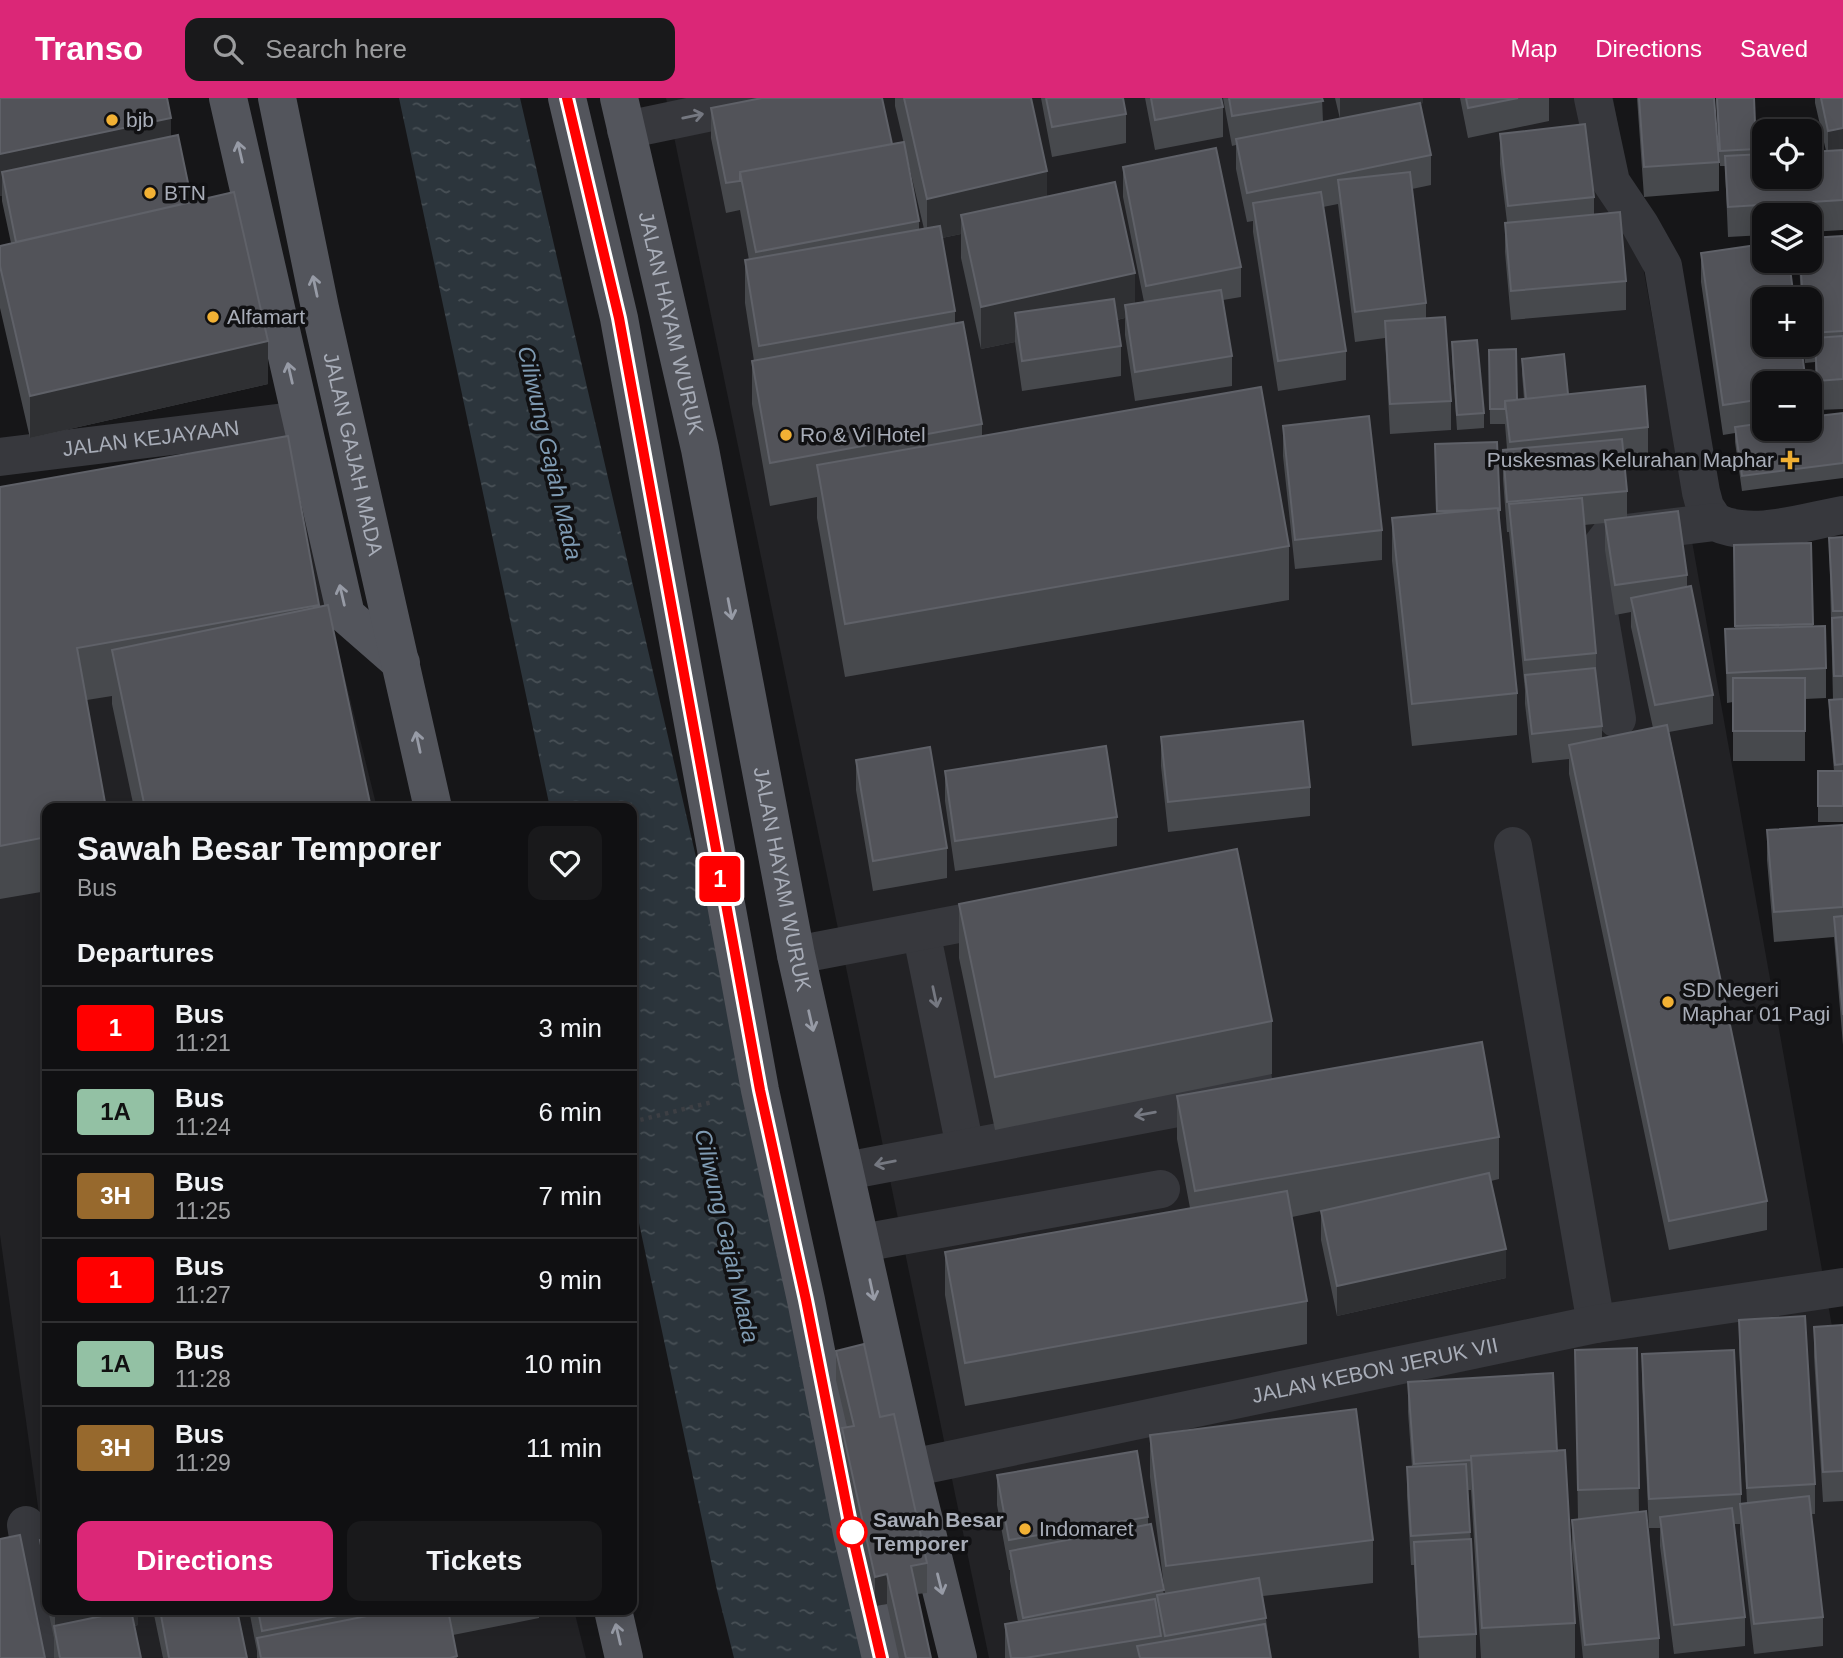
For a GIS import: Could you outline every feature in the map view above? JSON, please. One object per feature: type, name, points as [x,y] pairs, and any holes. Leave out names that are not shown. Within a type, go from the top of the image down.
[{"type":"main road","points":[[228,98],[346,615],[401,663]]},
{"type":"main road","name":"JALAN GAJAH MADA","points":[[276,98],[320,309],[432,803]]},
{"type":"main road","points":[[567,98],[619,318],[760,1090],[806,1300],[853,1538],[881,1658]]},
{"type":"main road","points":[[605,98],[709,527],[717,542]]},
{"type":"main road","name":"JALAN HAYAM WURUK","points":[[623,114],[700,449],[796,955],[911,1468],[958,1658]]},
{"type":"main road","points":[[614,1615],[624,1658]]},
{"type":"street","points":[[623,114],[779,98]]},
{"type":"street","points":[[1593,98],[1611,182],[1663,266],[1701,492],[1705,507],[1714,522]]},
{"type":"street","name":"JALAN KEJAYAAN","points":[[0,457],[301,420]]},
{"type":"street","points":[[1617,719],[1590,561],[1610,535],[1714,522],[1728,528],[1745,530],[1843,515]]},
{"type":"street","points":[[1513,846],[1596,1324]]},
{"type":"street","points":[[796,955],[1042,909]]},
{"type":"street","points":[[921,931],[965,1147]]},
{"type":"street","points":[[845,1171],[1230,1098],[1251,1084],[1253,1079]]},
{"type":"street","points":[[862,1243],[1161,1189]]},
{"type":"street","name":"JALAN KEBON JERUK VII","points":[[911,1468],[1596,1324],[1843,1287]]},
{"type":"street","points":[[25,1525],[48,1658]]},
{"type":"path","points":[[637,1121],[712,1102]]},
{"type":"shaded area","points":[[666,98],[1613,98],[1843,1388],[1843,1658],[989,1658]]},
{"type":"shaded area","points":[[294,471],[376,803],[42,803],[42,1535],[0,1235],[0,524]]},
{"type":"shaded area","points":[[42,1615],[575,1615],[586,1658],[0,1658],[0,1632]]},
{"type":"water","name":"Ciliwung Gajah Mada","points":[[399,98],[520,98],[750,1090],[873,1658],[734,1658],[717,1590],[637,1214],[637,803],[549,803]]},
{"type":"building","points":[[0,98],[167,98],[171,118],[0,154]]},
{"type":"building","points":[[762,98],[882,98],[892,144],[740,172],[740,181],[726,183],[711,108]]},
{"type":"building","points":[[904,98],[1031,98],[1047,171],[927,199]]},
{"type":"building","points":[[1046,98],[1123,98],[1126,114],[1052,127]]},
{"type":"building","points":[[1151,98],[1221,98],[1223,107],[1155,120]]},
{"type":"building","points":[[1229,98],[1322,98],[1323,101],[1232,116]]},
{"type":"building","points":[[1466,98],[1518,98],[1468,108]]},
{"type":"building","points":[[1639,98],[1714,98],[1719,162],[1644,167]]},
{"type":"building","points":[[1717,98],[1754,98],[1752,149],[1720,151]]},
{"type":"building","points":[[1821,98],[1843,98],[1843,128],[1828,131]]},
{"type":"building","points":[[1420,103],[1431,155],[1247,193],[1236,139]]},
{"type":"building","points":[[1585,124],[1594,197],[1508,206],[1500,134]]},
{"type":"building","points":[[178,135],[192,202],[16,242],[2,172]]},
{"type":"building","points":[[904,142],[919,221],[756,252],[740,172]]},
{"type":"building","points":[[1216,148],[1241,267],[1146,286],[1123,167]]},
{"type":"building","points":[[1843,150],[1843,200],[1752,203],[1752,206],[1728,207],[1725,156],[1752,155],[1752,189],[1822,189],[1822,151]]},
{"type":"building","points":[[1410,172],[1426,303],[1355,312],[1338,180]]},
{"type":"building","points":[[1115,182],[1135,273],[981,307],[961,215]]},
{"type":"building","points":[[234,192],[268,341],[30,396],[0,266],[0,246]]},
{"type":"building","points":[[1321,192],[1346,351],[1278,361],[1253,203]]},
{"type":"building","points":[[1620,212],[1626,281],[1511,291],[1505,223]]},
{"type":"building","points":[[940,226],[955,311],[759,346],[745,260]]},
{"type":"building","points":[[1843,236],[1843,331],[1822,332],[1822,287],[1802,287],[1801,273],[1822,273],[1822,237]]},
{"type":"building","points":[[1752,246],[1752,273],[1791,273],[1792,287],[1752,287],[1752,357],[1803,357],[1804,371],[1752,371],[1752,401],[1723,405],[1701,253]]},
{"type":"building","points":[[1221,290],[1232,356],[1135,372],[1125,305]]},
{"type":"building","points":[[1114,299],[1121,346],[1022,361],[1015,313]]},
{"type":"building","points":[[1445,317],[1451,401],[1390,404],[1385,321]]},
{"type":"building","points":[[963,322],[982,424],[770,463],[752,361]]},
{"type":"building","points":[[1843,336],[1843,379],[1822,381],[1822,371],[1817,371],[1816,357],[1822,357],[1822,338]]},
{"type":"building","points":[[1477,340],[1484,413],[1457,415],[1452,342]]},
{"type":"building","points":[[1516,349],[1517,400],[1505,401],[1505,409],[1490,409],[1489,350]]},
{"type":"building","points":[[1564,354],[1568,394],[1526,399],[1522,359]]},
{"type":"building","points":[[1645,386],[1648,427],[1510,442],[1505,401]]},
{"type":"building","points":[[1261,387],[1289,546],[845,624],[817,465]]},
{"type":"building","name":"Puskesmas Kelurahan Maphar","points":[[1843,413],[1843,463],[1742,476],[1735,427],[1752,425],[1752,441],[1822,441],[1822,416]]},
{"type":"building","points":[[1369,416],[1382,530],[1295,540],[1283,426]]},
{"type":"building","points":[[288,436],[319,605],[77,648],[105,803],[42,803],[42,838],[0,846],[0,487]]},
{"type":"building","points":[[1622,439],[1627,491],[1507,502],[1503,450]]},
{"type":"building","points":[[1497,442],[1500,510],[1437,511],[1435,444]]},
{"type":"building","points":[[1582,498],[1596,653],[1525,660],[1509,504]]},
{"type":"building","points":[[1498,508],[1517,693],[1412,704],[1392,518]]},
{"type":"building","points":[[1678,511],[1687,575],[1615,585],[1605,520]]},
{"type":"building","points":[[1843,537],[1843,611],[1833,611],[1829,538]]},
{"type":"building","points":[[1811,543],[1813,624],[1735,626],[1734,545]]},
{"type":"building","points":[[1691,586],[1713,695],[1655,705],[1631,598]]},
{"type":"building","points":[[328,605],[370,803],[144,803],[112,650]]},
{"type":"building","points":[[1843,617],[1843,676],[1834,676],[1832,618]]},
{"type":"building","points":[[1825,626],[1826,668],[1727,673],[1725,629]]},
{"type":"building","points":[[1595,668],[1602,726],[1532,734],[1525,675]]},
{"type":"building","points":[[1733,678],[1805,678],[1805,731],[1733,731]]},
{"type":"building","points":[[1843,699],[1843,764],[1835,765],[1829,700]]},
{"type":"building","points":[[1303,721],[1310,787],[1168,802],[1161,737]]},
{"type":"building","name":"SD Negeri Maphar 01 Pagi","points":[[1667,725],[1767,1201],[1669,1221],[1569,745]]},
{"type":"building","points":[[1106,746],[1117,817],[955,841],[945,771]]},
{"type":"building","points":[[930,747],[947,848],[873,861],[856,760]]},
{"type":"building","points":[[1818,771],[1843,771],[1843,806],[1818,806]]},
{"type":"building","points":[[1843,825],[1843,907],[1774,912],[1767,830]]},
{"type":"building","points":[[1237,849],[1272,1021],[995,1077],[959,904]]},
{"type":"building","points":[[1843,916],[1843,1015],[1834,917]]},
{"type":"building","points":[[1482,1042],[1499,1137],[1195,1191],[1177,1096]]},
{"type":"building","points":[[1489,1173],[1506,1249],[1337,1286],[1321,1211]]},
{"type":"building","points":[[1287,1191],[1307,1301],[965,1363],[945,1252]]},
{"type":"building","points":[[1805,1316],[1815,1484],[1747,1488],[1739,1320]]},
{"type":"building","points":[[1843,1325],[1843,1471],[1823,1472],[1814,1327]]},
{"type":"building","name":"Sawah Besar Temporer","points":[[864,1344],[880,1417],[894,1414],[927,1563],[911,1566],[931,1658],[906,1658],[887,1574],[875,1577],[842,1428],[854,1426],[836,1351]]},
{"type":"building","points":[[1637,1348],[1639,1488],[1578,1490],[1575,1350]]},
{"type":"building","points":[[1734,1350],[1741,1494],[1649,1499],[1642,1354]]},
{"type":"building","points":[[1553,1373],[1557,1451],[1471,1456],[1471,1460],[1414,1464],[1408,1382]]},
{"type":"building","points":[[1356,1409],[1373,1540],[1166,1566],[1150,1435]]},
{"type":"building","points":[[1565,1450],[1575,1623],[1482,1628],[1471,1456]]},
{"type":"building","points":[[1137,1451],[1148,1517],[1009,1540],[997,1475]]},
{"type":"building","points":[[1466,1464],[1470,1532],[1411,1536],[1407,1467]]},
{"type":"building","points":[[1809,1496],[1823,1617],[1754,1624],[1740,1504]]},
{"type":"building","points":[[1732,1508],[1745,1617],[1674,1625],[1660,1517]]},
{"type":"building","points":[[1646,1511],[1659,1638],[1585,1645],[1572,1520]]},
{"type":"building","points":[[1151,1524],[1164,1590],[1023,1618],[1010,1551]]},
{"type":"building","points":[[20,1535],[45,1658],[0,1658],[0,1539]]},
{"type":"building","points":[[1471,1539],[1476,1634],[1419,1637],[1414,1542]]},
{"type":"building","points":[[1259,1578],[1266,1618],[1165,1636],[1157,1595]]},
{"type":"building","points":[[1155,1599],[1161,1636],[1011,1658],[1005,1624]]},
{"type":"building","points":[[107,1615],[132,1615],[141,1658],[60,1658],[54,1626]]},
{"type":"building","points":[[161,1615],[238,1615],[247,1658],[169,1658]]},
{"type":"building","points":[[259,1615],[342,1615],[262,1631]]},
{"type":"building","points":[[372,1615],[449,1615],[457,1656],[261,1658],[257,1638]]},
{"type":"building","points":[[1265,1624],[1271,1658],[1140,1658],[1137,1646]]},
{"type":"bus line","name":"1","points":[[567,98],[619,318],[760,1090],[806,1300],[853,1538],[881,1658]]},
{"type":"place","name":"bjb","points":[[112,120]]},
{"type":"place","name":"BTN","points":[[150,193]]},
{"type":"place","name":"Alfamart","points":[[213,317]]},
{"type":"place","name":"Ro & Vi Hotel","points":[[786,435]]},
{"type":"place","name":"Puskesmas Kelurahan Maphar","points":[[1790,460]]},
{"type":"place","name":"SD Negeri Maphar 01 Pagi","points":[[1668,1002]]},
{"type":"place","name":"Indomaret","points":[[1025,1529]]},
{"type":"place","name":"Sawah Besar Temporer","points":[[852,1532]]}]
